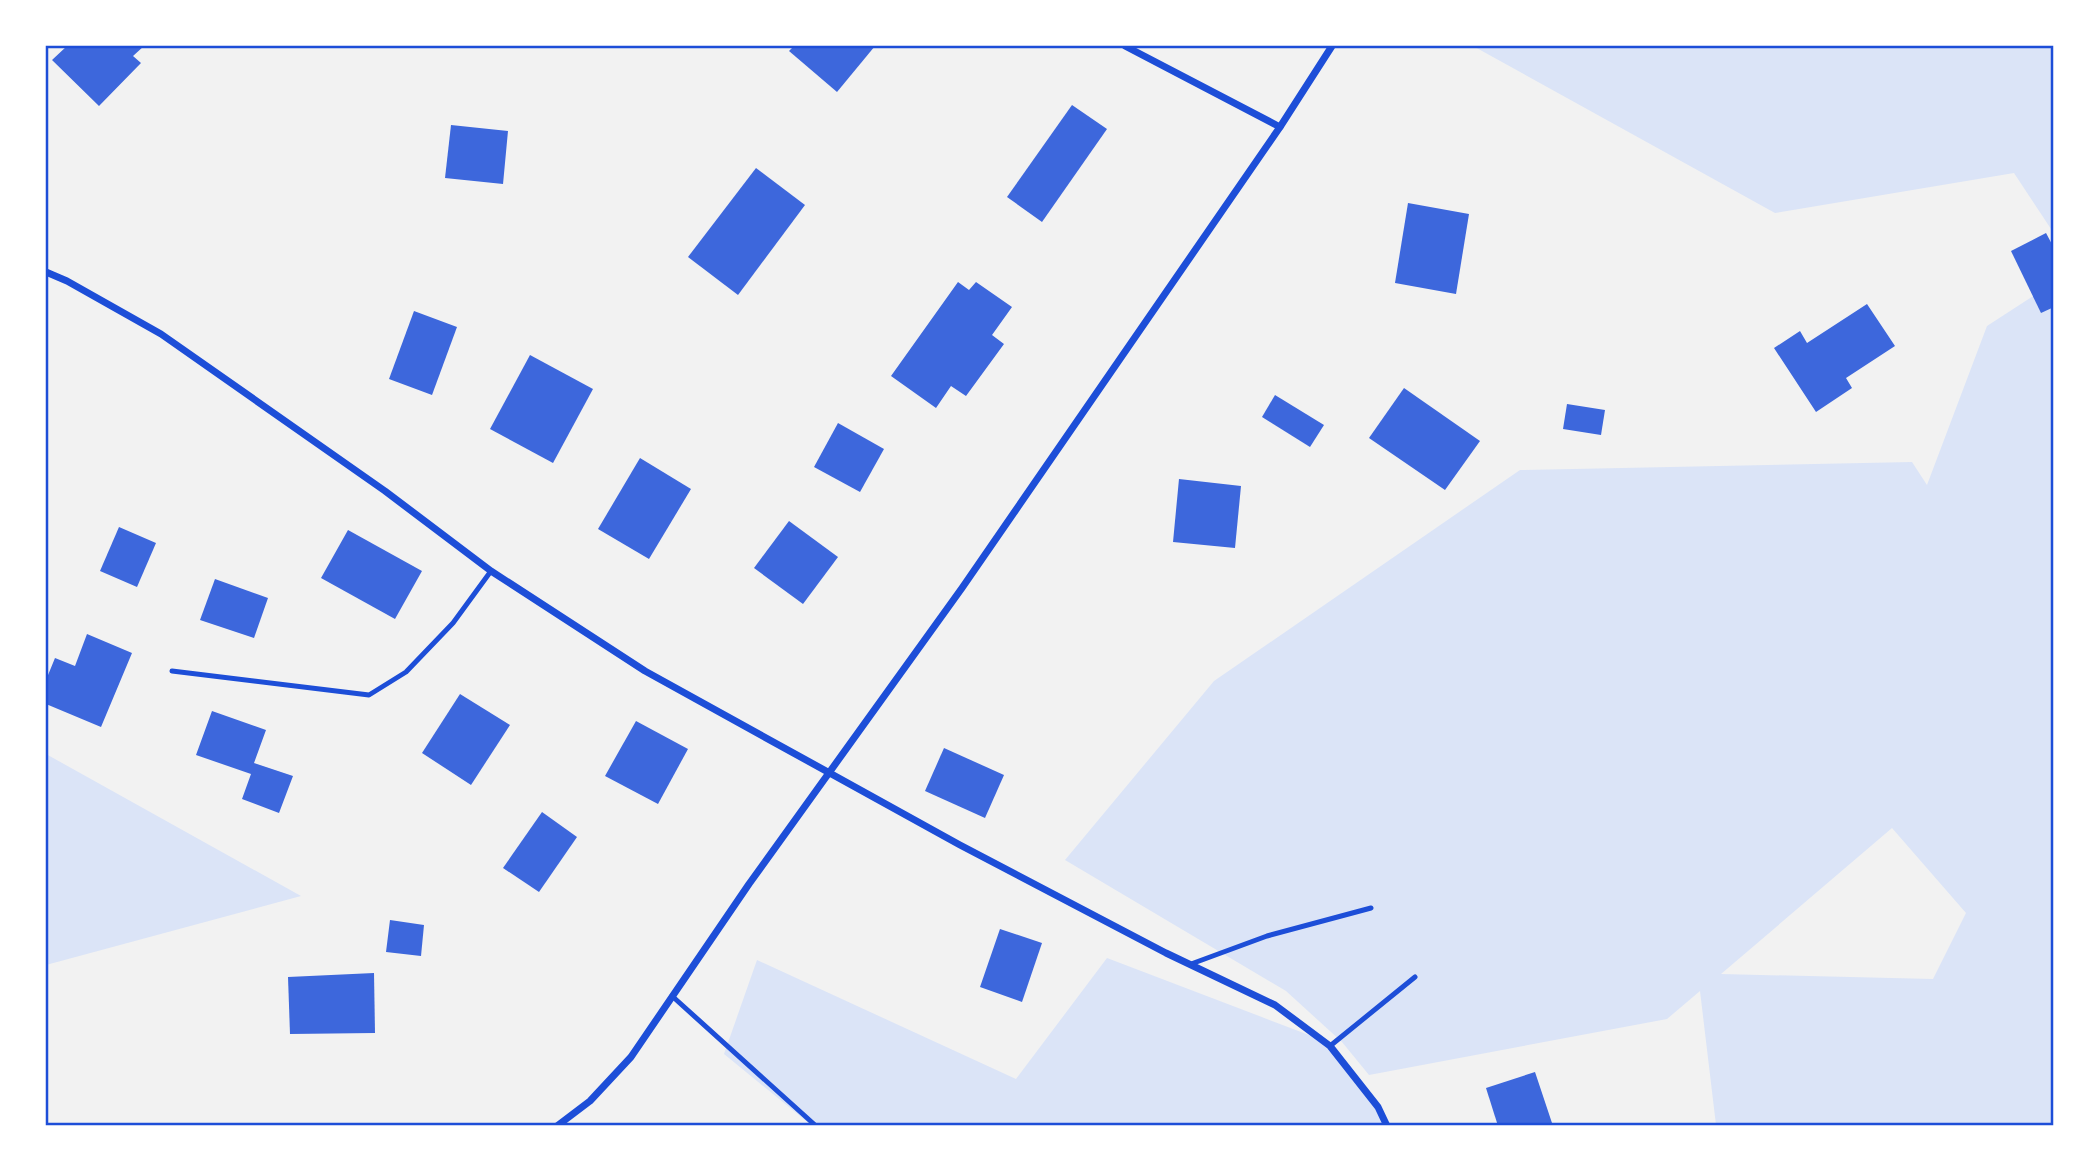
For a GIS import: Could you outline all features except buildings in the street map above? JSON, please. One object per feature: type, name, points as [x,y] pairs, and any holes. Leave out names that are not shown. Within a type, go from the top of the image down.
[{"type":"street","points":[[1125,46],[1280,127]]},
{"type":"street","points":[[557,1125],[590,1101],[614,1078],[962,587],[1280,127],[1332,46]]},
{"type":"street","points":[[46,272],[67,281],[160,334],[385,491],[491,571],[645,671],[829,773],[1191,964],[1275,1005],[1330,1046],[1378,1107],[1387,1125]]},
{"type":"lane","points":[[172,671],[369,695],[406,673],[453,624],[491,571]]},
{"type":"lane","points":[[1191,964],[1267,936],[1371,908]]},
{"type":"lane","points":[[1330,1046],[1415,977]]},
{"type":"lane","points":[[672,996],[816,1125]]},
{"type":"shaded area","points":[[1473,46],[2053,46],[2053,232],[2014,173],[1775,213]]},
{"type":"shaded area","points":[[2053,283],[2053,1125],[1716,1125],[1700,991],[1667,1019],[1369,1075],[1342,1042],[1286,991],[1065,860],[1214,681],[1520,470],[1912,462],[1927,485],[1987,326]],"holes":[[[1892,828],[1966,913],[1933,979],[1721,974]]]},
{"type":"shaded area","points":[[46,754],[301,896],[46,965]]},
{"type":"shaded area","points":[[1107,958],[1330,1043],[1389,1125],[811,1125],[724,1054],[757,960],[1016,1079]]}]
